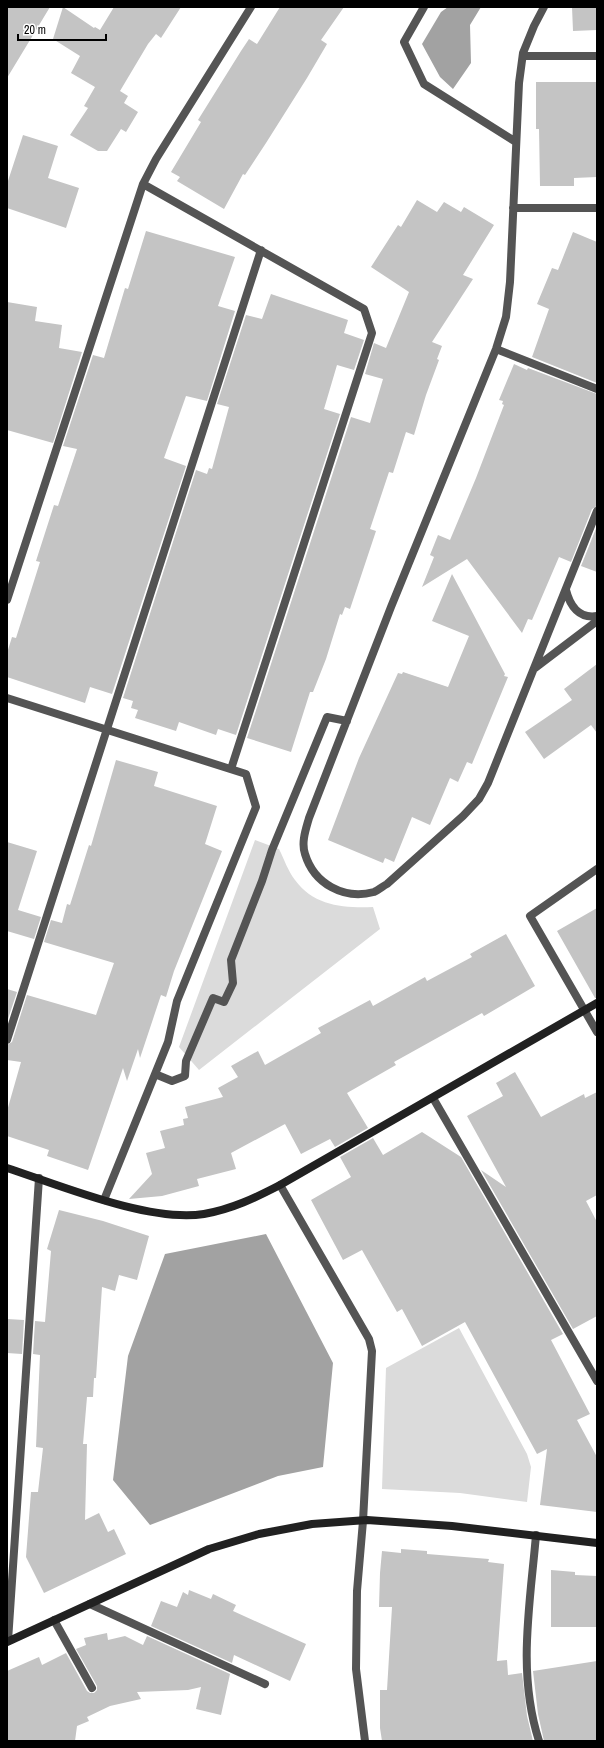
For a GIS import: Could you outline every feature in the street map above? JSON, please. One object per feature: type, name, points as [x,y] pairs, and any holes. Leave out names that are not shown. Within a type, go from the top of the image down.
[{"type":"street","points":[[7,600],[143,184],[156,159],[251,7]]},
{"type":"street","points":[[424,7],[404,42],[424,84],[516,142]]},
{"type":"street","points":[[544,7],[534,26],[523,56],[519,83],[510,282],[506,317],[496,349],[391,606],[309,818],[303,838],[304,854],[319,880],[333,889],[348,893],[374,892],[388,884],[463,816],[479,799],[500,755],[597,511]]},
{"type":"street","points":[[523,56],[597,56]]},
{"type":"street","points":[[143,184],[364,309],[372,333],[230,769]]},
{"type":"street","points":[[513,208],[597,208]]},
{"type":"street","points":[[7,1040],[261,250]]},
{"type":"street","points":[[496,349],[597,389]]},
{"type":"street","points":[[566,590],[572,607],[581,614],[590,617],[597,616]]},
{"type":"street","points":[[534,668],[597,621]]},
{"type":"street","points":[[7,698],[246,774],[256,807],[177,1001],[168,1042],[104,1200]]},
{"type":"street","points":[[155,1074],[172,1081],[185,1076],[186,1062],[213,998],[224,1002],[233,983],[231,960],[272,850],[327,717],[347,721]]},
{"type":"street","points":[[597,869],[530,916],[597,1032]]},
{"type":"street","points":[[7,1168],[104,1200],[139,1209],[171,1214],[202,1214],[237,1206],[280,1185],[597,1003]]},
{"type":"street","points":[[433,1098],[597,1381]]},
{"type":"street","points":[[39,1178],[8,1642],[209,1549],[259,1534],[312,1524],[363,1521],[452,1526],[597,1543]]},
{"type":"street","points":[[280,1185],[369,1339],[372,1351],[363,1521],[357,1590],[356,1670],[365,1741]]},
{"type":"street","points":[[536,1535],[527,1639],[526,1679],[532,1720],[538,1741]]},
{"type":"street","points":[[90,1604],[265,1684]]},
{"type":"street","points":[[54,1620],[92,1688]]},
{"type":"shaded area","points":[[448,7],[481,7],[470,25],[471,63],[453,89],[440,77],[422,44],[441,12]]},
{"type":"shaded area","points":[[255,840],[279,849],[295,880],[311,895],[330,904],[340,906],[373,907],[380,929],[199,1070],[179,1047]]},
{"type":"shaded area","points":[[266,1234],[333,1363],[323,1467],[278,1476],[150,1525],[113,1480],[128,1356],[165,1254]]},
{"type":"shaded area","points":[[459,1328],[527,1454],[531,1467],[527,1502],[460,1493],[382,1489],[386,1368]]},
{"type":"building","points":[[7,7],[50,7],[7,78]]},
{"type":"building","points":[[63,7],[94,28],[95,27],[100,30],[114,7],[181,7],[161,38],[156,34],[148,44],[120,91],[128,96],[124,103],[138,112],[126,132],[121,129],[107,151],[98,151],[70,135],[88,108],[84,106],[95,87],[71,73],[80,56],[53,39]]},
{"type":"building","points":[[280,7],[344,7],[321,40],[327,44],[307,78],[245,175],[243,174],[224,209],[177,181],[180,177],[171,172],[201,122],[198,120],[241,51],[249,39],[257,44]]},
{"type":"building","points":[[572,7],[597,7],[597,30],[573,31]]},
{"type":"building","points":[[536,82],[597,82],[597,177],[574,178],[574,186],[540,186],[539,129],[536,129]]},
{"type":"building","points":[[23,135],[58,146],[48,178],[79,188],[66,228],[7,208],[7,184]]},
{"type":"building","points":[[417,200],[437,212],[444,202],[461,212],[464,207],[494,225],[463,275],[473,279],[432,342],[442,346],[437,359],[439,360],[426,395],[414,435],[406,432],[393,473],[389,472],[370,529],[376,531],[350,609],[345,607],[342,615],[340,614],[326,659],[313,692],[310,692],[291,752],[247,738],[351,417],[370,423],[383,379],[365,374],[374,343],[386,348],[409,292],[371,267],[398,225],[401,227]]},
{"type":"building","points":[[146,231],[235,257],[218,306],[235,311],[207,401],[186,396],[164,458],[186,466],[112,694],[90,687],[85,703],[7,677],[7,653],[12,637],[16,638],[40,562],[36,561],[54,505],[58,506],[77,449],[63,446],[93,355],[104,358],[125,288],[128,289]]},
{"type":"building","points":[[573,232],[597,242],[597,383],[532,357],[549,309],[537,304],[552,268],[558,270]]},
{"type":"building","points":[[271,294],[348,320],[344,333],[364,340],[354,370],[337,365],[324,409],[340,414],[236,735],[218,729],[216,735],[179,722],[176,731],[135,718],[138,710],[131,708],[133,701],[123,698],[196,470],[207,474],[209,468],[212,469],[229,407],[217,404],[246,315],[262,319]]},
{"type":"building","points":[[7,302],[37,307],[35,321],[62,325],[59,348],[82,352],[53,443],[7,430]]},
{"type":"building","points":[[514,364],[527,370],[528,368],[597,394],[597,506],[592,509],[571,562],[559,557],[532,620],[528,619],[522,633],[467,559],[422,587],[434,557],[430,555],[438,535],[450,540],[476,478],[504,405],[502,404],[503,401],[499,400]]},
{"type":"building","points":[[597,526],[597,572],[581,566]]},
{"type":"building","points":[[452,574],[505,674],[504,676],[508,677],[472,764],[467,762],[458,782],[450,778],[430,825],[412,817],[394,862],[385,858],[383,863],[328,840],[359,758],[398,673],[402,674],[403,672],[448,687],[469,636],[432,621]]},
{"type":"building","points":[[597,664],[597,733],[591,725],[544,759],[525,732],[572,700],[564,689]]},
{"type":"building","points":[[116,760],[158,772],[154,786],[217,806],[205,844],[222,851],[174,971],[166,997],[161,995],[140,1058],[138,1049],[127,1081],[123,1068],[88,1170],[47,1156],[49,1150],[7,1136],[7,1111],[21,1062],[7,1060],[7,1045],[12,1042],[27,995],[96,1015],[114,963],[44,942],[51,920],[62,923],[67,904],[70,905],[89,845],[91,846]]},
{"type":"building","points":[[7,842],[37,851],[18,910],[41,917],[34,939],[7,931]]},
{"type":"building","points":[[597,908],[597,998],[595,998],[557,931]]},
{"type":"building","points":[[506,934],[535,986],[484,1016],[482,1013],[394,1062],[396,1065],[347,1093],[368,1128],[335,1147],[330,1139],[301,1154],[285,1124],[231,1153],[236,1169],[197,1179],[199,1186],[162,1196],[129,1199],[152,1174],[146,1153],[165,1148],[160,1131],[184,1125],[183,1119],[188,1118],[185,1107],[223,1097],[218,1088],[238,1077],[231,1066],[258,1051],[265,1065],[321,1033],[318,1028],[370,1000],[373,1006],[425,977],[427,981],[472,957],[470,954]]},
{"type":"building","points":[[7,989],[17,992],[7,1022]]},
{"type":"building","points":[[515,1072],[541,1117],[584,1094],[585,1098],[597,1092],[597,1195],[586,1201],[597,1222],[597,1316],[573,1329],[481,1170],[506,1187],[467,1116],[503,1096],[496,1083]]},
{"type":"building","points":[[422,1132],[461,1157],[563,1334],[551,1340],[590,1414],[577,1420],[597,1457],[597,1512],[540,1505],[547,1449],[537,1454],[465,1322],[422,1346],[402,1309],[397,1312],[362,1250],[343,1260],[311,1200],[351,1177],[340,1157],[373,1138],[383,1155]]},
{"type":"building","points":[[59,1210],[103,1221],[149,1236],[137,1280],[119,1275],[115,1291],[102,1287],[96,1378],[94,1378],[93,1397],[87,1397],[83,1444],[87,1444],[85,1520],[99,1513],[108,1532],[114,1529],[126,1554],[44,1593],[26,1557],[31,1492],[38,1492],[43,1448],[36,1447],[40,1355],[33,1354],[35,1321],[45,1322],[51,1251],[47,1249]]},
{"type":"building","points":[[7,1319],[24,1320],[22,1354],[7,1353]]},
{"type":"building","points":[[401,1549],[427,1551],[427,1554],[489,1559],[488,1562],[504,1564],[497,1661],[507,1660],[508,1675],[522,1673],[527,1716],[533,1741],[382,1741],[380,1728],[380,1690],[387,1690],[392,1607],[379,1607],[382,1551],[401,1553]]},
{"type":"building","points":[[551,1570],[575,1572],[575,1575],[597,1576],[597,1627],[551,1627]]},
{"type":"building","points":[[189,1590],[211,1599],[213,1594],[236,1605],[233,1611],[306,1644],[290,1681],[234,1655],[232,1663],[151,1626],[161,1601],[177,1607],[183,1592],[188,1595]]},
{"type":"building","points":[[107,1633],[108,1640],[125,1636],[143,1645],[147,1636],[230,1674],[221,1715],[196,1709],[201,1687],[188,1690],[137,1692],[141,1699],[110,1706],[87,1717],[89,1721],[77,1726],[75,1741],[7,1741],[7,1671],[39,1657],[42,1665],[66,1653],[87,1691],[94,1693],[97,1690],[97,1686],[76,1649],[86,1645],[84,1638]]},
{"type":"building","points":[[597,1661],[597,1741],[544,1741],[538,1714],[533,1671]]}]
